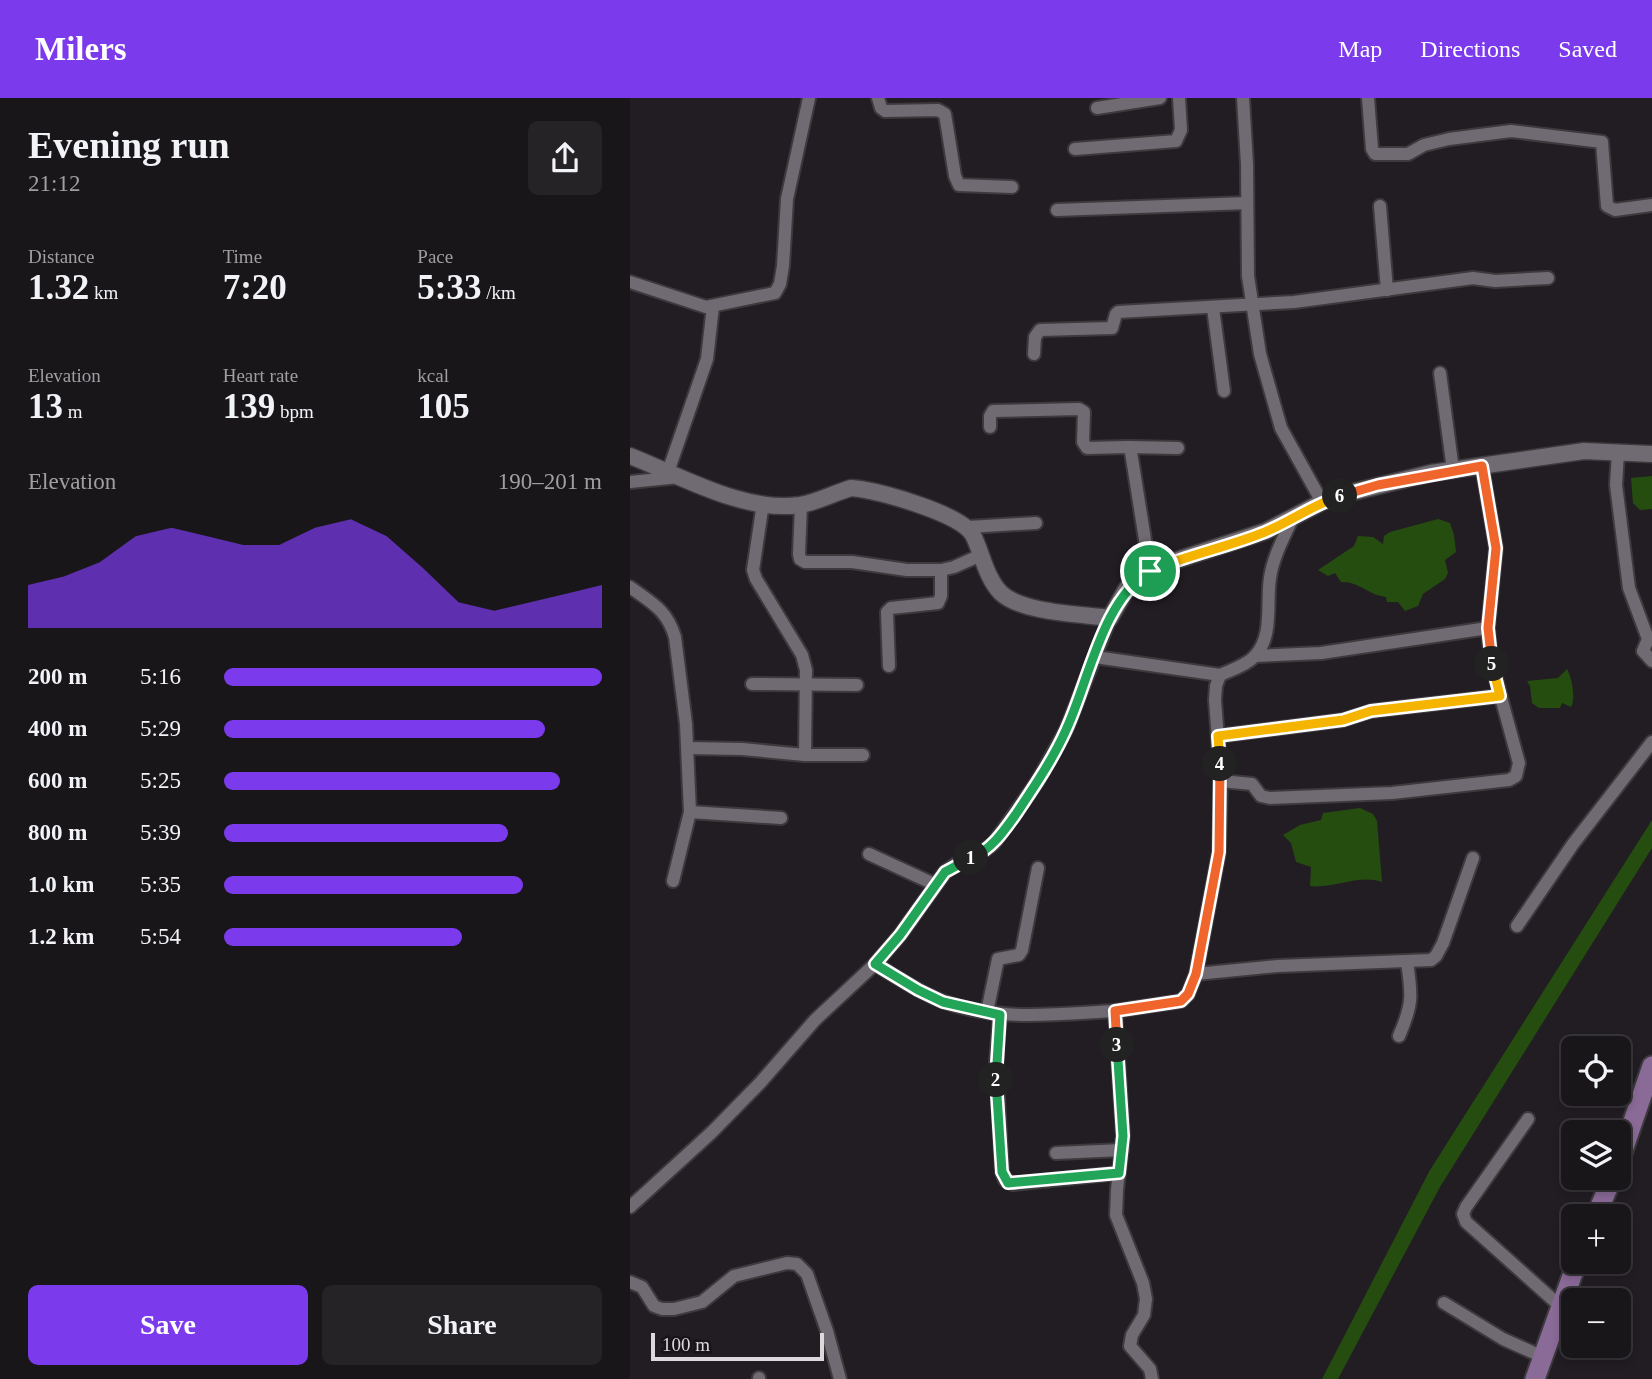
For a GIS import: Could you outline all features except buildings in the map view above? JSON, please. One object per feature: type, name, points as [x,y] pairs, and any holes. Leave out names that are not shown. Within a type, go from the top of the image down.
[{"type":"main road","points":[[1631,1129],[1650,1076]]},
{"type":"main road","points":[[1535,1379],[1572,1274]]},
{"type":"street","points":[[630,282],[700,306],[771,295],[778,289],[783,266],[787,199],[809,98]]},
{"type":"street","points":[[878,98],[885,111],[938,110],[946,114],[955,176],[960,185],[1012,187]]},
{"type":"street","points":[[1097,108],[1160,98]]},
{"type":"street","points":[[1075,149],[1176,141],[1181,130],[1179,98]]},
{"type":"street","points":[[1243,98],[1247,164],[1248,276],[1260,354],[1276,418],[1322,502]]},
{"type":"street","points":[[1368,98],[1371,142],[1375,154],[1408,155],[1424,145],[1511,131],[1602,142],[1607,206],[1615,210],[1652,205]]},
{"type":"street","points":[[1057,210],[1247,202]]},
{"type":"street","points":[[1380,206],[1387,290]]},
{"type":"street","points":[[1034,354],[1035,337],[1040,330],[1112,328],[1116,314],[1122,312],[1319,299],[1473,278],[1495,281],[1548,278]]},
{"type":"street","points":[[674,474],[707,359],[713,306]]},
{"type":"street","points":[[1213,308],[1224,391]]},
{"type":"street","points":[[1440,373],[1453,470]]},
{"type":"street","points":[[990,427],[993,411],[1079,409],[1084,412],[1083,442],[1087,448],[1178,448]]},
{"type":"street","points":[[1128,447],[1150,571]]},
{"type":"street","points":[[630,1207],[712,1132],[760,1083],[815,1020],[875,964],[900,935],[945,872],[993,844],[1037,782],[1066,730],[1110,618],[1127,589],[1137,579],[1171,562],[1266,531],[1322,502],[1378,485],[1453,470],[1584,451],[1652,454]]},
{"type":"street","points":[[1618,453],[1616,485],[1629,588],[1648,639],[1643,651],[1652,661]]},
{"type":"street","points":[[630,456],[738,499],[801,505],[851,488],[947,515],[968,527],[1036,523]]},
{"type":"street","points":[[1221,781],[1252,784],[1261,796],[1270,798],[1392,793],[1509,780],[1519,773],[1519,763],[1491,661],[1488,628],[1496,548],[1482,466]]},
{"type":"street","points":[[630,482],[674,474]]},
{"type":"street","points":[[763,503],[753,565],[754,574],[799,649],[806,670],[805,755]]},
{"type":"street","points":[[801,505],[799,554],[802,561],[852,562],[907,570],[941,570],[981,555]]},
{"type":"street","points":[[1095,656],[1220,675],[1255,656],[1268,620],[1273,567],[1293,517]]},
{"type":"street","points":[[968,527],[991,579],[1001,592],[1018,603],[1110,618]]},
{"type":"street","points":[[889,666],[887,612],[891,608],[938,603],[942,596],[941,570]]},
{"type":"street","points":[[630,587],[662,611],[671,626],[688,748],[690,812],[673,881]]},
{"type":"street","points":[[1255,656],[1321,653],[1488,628]]},
{"type":"street","points":[[875,964],[943,1002],[993,1013],[1115,1011],[1181,1001],[1188,994],[1196,974],[1219,852],[1221,781],[1215,700],[1220,675]]},
{"type":"street","points":[[752,684],[857,685]]},
{"type":"street","points":[[1218,736],[1343,720],[1371,711],[1500,696]]},
{"type":"street","points":[[1517,926],[1573,844],[1652,742]]},
{"type":"street","points":[[688,748],[742,748],[805,755],[863,755]]},
{"type":"street","points":[[690,812],[781,818]]},
{"type":"street","points":[[869,854],[934,884]]},
{"type":"street","points":[[1196,974],[1278,966],[1431,960],[1439,951],[1473,858]]},
{"type":"street","points":[[1038,868],[1022,950],[1019,955],[998,959],[993,1013],[1002,1172],[1005,1180],[1013,1184],[1119,1173]]},
{"type":"street","points":[[1399,1036],[1411,999],[1407,962]]},
{"type":"street","points":[[1115,1011],[1123,1120],[1116,1215],[1143,1283],[1146,1300],[1144,1315],[1132,1335],[1130,1346],[1150,1369],[1152,1379]]},
{"type":"street","points":[[1528,1119],[1463,1214],[1466,1222],[1560,1306]]},
{"type":"street","points":[[1056,1153],[1122,1150]]},
{"type":"street","points":[[630,1282],[642,1287],[654,1306],[674,1309],[702,1302],[734,1276],[787,1263],[797,1264],[807,1274],[840,1379]]},
{"type":"street","points":[[1444,1303],[1503,1339],[1543,1357]]},
{"type":"shaded area","points":[[1652,476],[1652,509],[1640,510],[1633,503],[1631,478]]},
{"type":"shaded area","points":[[1438,519],[1450,523],[1456,552],[1445,560],[1448,573],[1445,579],[1423,594],[1418,606],[1405,611],[1398,602],[1387,602],[1386,597],[1341,582],[1335,573],[1328,576],[1318,570],[1354,546],[1358,536],[1373,537],[1383,544],[1384,536],[1390,532]]},
{"type":"shaded area","points":[[1567,669],[1573,688],[1571,707],[1562,703],[1560,708],[1539,708],[1532,703],[1527,681],[1558,678]]},
{"type":"shaded area","points":[[1360,808],[1373,814],[1377,821],[1382,882],[1364,880],[1310,886],[1311,867],[1296,862],[1291,843],[1283,835],[1300,825],[1321,820],[1323,813]]},
{"type":"shaded area","points":[[1652,820],[1652,848],[1440,1187],[1338,1379],[1322,1379],[1430,1170]]},
{"type":"route","points":[[1482,466],[1496,548],[1488,628],[1491,661],[1500,696],[1371,711],[1343,720],[1218,736],[1221,781],[1219,852],[1196,974],[1188,994],[1175,1004],[1115,1011],[1123,1120],[1119,1173],[1008,1183],[1002,1172],[997,1088],[996,1044],[1000,1015],[943,1002],[875,964],[900,935],[945,872],[993,844],[1023,804],[1066,730],[1119,601],[1137,579],[1150,571],[1266,531],[1322,502],[1431,473],[1482,466]]}]
